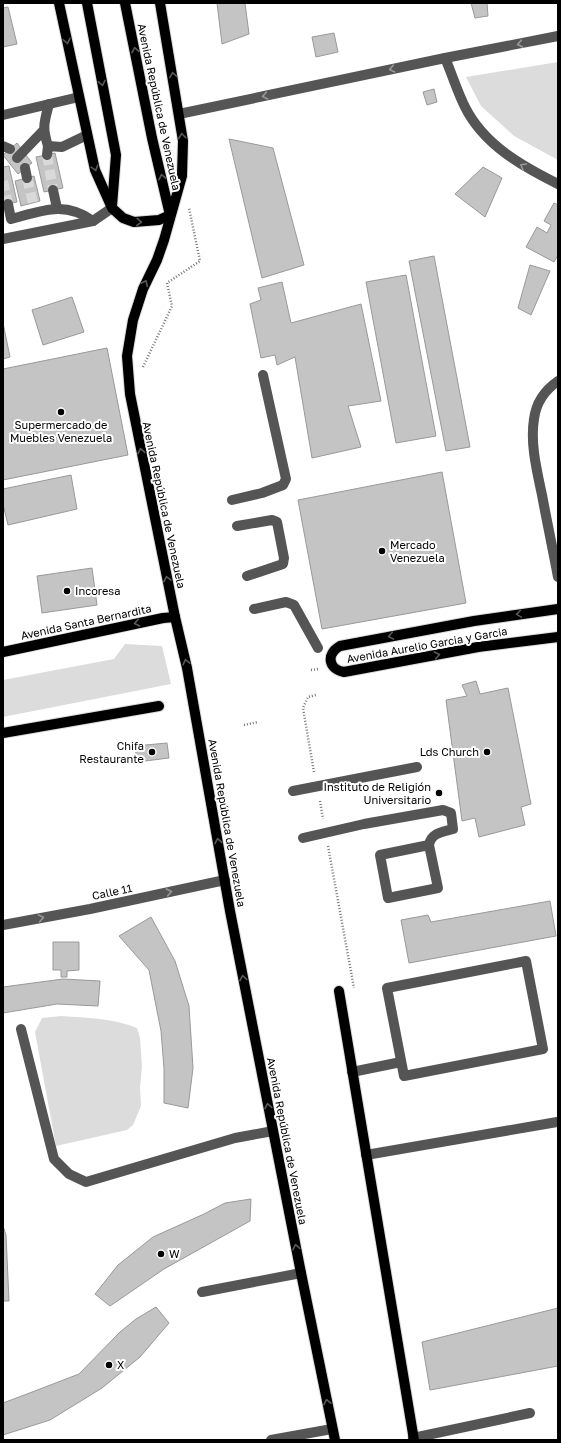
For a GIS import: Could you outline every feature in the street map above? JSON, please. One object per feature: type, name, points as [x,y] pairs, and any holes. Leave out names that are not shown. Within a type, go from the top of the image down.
[{"type":"main road","points":[[59,3],[95,170],[112,208],[123,218],[134,222],[159,220],[170,215]]},
{"type":"main road","points":[[87,3],[116,155],[112,208]]},
{"type":"main road","name":"Avenida República de Venezuela","points":[[125,3],[152,138],[170,215]]},
{"type":"main road","name":"Avenida República de Venezuela","points":[[160,3],[183,141],[182,176],[164,240],[157,260],[143,289],[133,320],[127,356],[130,394],[175,617],[187,668],[230,911],[335,1440]]},
{"type":"main road","name":"Avenida Aurelio Garcia y Garcia","points":[[558,609],[474,621],[340,646],[332,653],[331,663],[338,671],[344,672],[478,647],[558,637]]},
{"type":"main road","name":"Avenida Santa Bernardita","points":[[3,652],[164,618],[175,617]]},
{"type":"main road","points":[[3,733],[160,706]]},
{"type":"main road","points":[[339,991],[412,1439]]},
{"type":"street","points":[[179,114],[445,58],[558,36]]},
{"type":"street","points":[[445,58],[465,108],[486,136],[498,148],[516,162],[558,184]]},
{"type":"street","points":[[3,115],[79,97]]},
{"type":"street","points":[[49,104],[44,123],[47,151],[62,147],[87,135]]},
{"type":"street","points":[[17,158],[44,131]]},
{"type":"street","points":[[53,190],[57,208]]},
{"type":"street","points":[[8,204],[11,219],[34,208],[57,208],[84,214],[93,221]]},
{"type":"street","points":[[3,239],[93,221],[112,208]]},
{"type":"street","points":[[232,500],[262,493],[283,485],[286,479],[263,375]]},
{"type":"street","points":[[558,381],[550,386],[539,400],[534,418],[534,444],[537,469],[558,577]]},
{"type":"street","points":[[237,526],[272,520],[277,522],[284,558],[283,564],[247,576]]},
{"type":"street","points":[[254,609],[286,602],[294,605],[318,648]]},
{"type":"street","points":[[293,791],[417,767]]},
{"type":"street","points":[[303,838],[325,832],[443,810],[450,813],[453,829],[434,834],[430,840],[438,888],[388,898],[380,855],[430,845]]},
{"type":"street","name":"Calle 11","points":[[3,925],[90,909],[225,880]]},
{"type":"street","points":[[526,961],[543,1049],[404,1076],[401,1062],[387,988],[526,961]]},
{"type":"street","points":[[21,1029],[54,1158],[69,1174],[86,1182],[235,1138],[273,1131]]},
{"type":"street","points":[[352,1072],[401,1062]]},
{"type":"street","points":[[366,1155],[557,1122]]},
{"type":"street","points":[[202,1292],[301,1274]]},
{"type":"street","points":[[412,1439],[530,1413]]},
{"type":"street","points":[[271,1440],[332,1429]]},
{"type":"path","points":[[130,394],[172,306],[167,283],[200,261],[189,207]]},
{"type":"path","points":[[316,695],[308,697],[303,708],[355,993]]},
{"type":"path","points":[[244,724],[258,722]]},
{"type":"shaded area","points":[[558,62],[558,160],[514,136],[481,106],[466,77]]},
{"type":"shaded area","points":[[125,644],[162,646],[171,684],[3,717],[3,680],[114,659]]},
{"type":"shaded area","points":[[61,1016],[109,1020],[137,1028],[140,1038],[142,1067],[140,1088],[141,1106],[133,1125],[127,1130],[56,1146],[35,1032],[42,1018]]},
{"type":"building","points":[[217,3],[245,3],[249,34],[222,44]]},
{"type":"building","points":[[471,3],[487,3],[488,16],[475,18]]},
{"type":"building","points":[[8,7],[17,44],[3,47],[3,8]]},
{"type":"building","points":[[334,33],[338,52],[316,57],[312,37]]},
{"type":"building","points":[[434,89],[437,102],[427,105],[423,92]]},
{"type":"building","points":[[229,139],[273,148],[304,265],[262,278]]},
{"type":"building","points":[[17,143],[32,163],[18,174],[3,155]]},
{"type":"building","points":[[55,153],[63,188],[44,192],[36,157]]},
{"type":"building","points":[[9,166],[17,202],[3,205],[3,167]]},
{"type":"building","points":[[483,167],[502,178],[485,217],[455,194]]},
{"type":"building","points":[[34,176],[40,201],[21,206],[15,181]]},
{"type":"building","points":[[554,203],[558,205],[558,255],[554,262],[526,247],[537,227],[547,233],[551,225],[544,221]]},
{"type":"building","points":[[434,256],[470,447],[446,451],[409,261]]},
{"type":"building","points":[[530,265],[550,271],[531,315],[518,308]]},
{"type":"building","points":[[406,275],[436,436],[396,443],[366,282]]},
{"type":"building","points":[[282,282],[291,323],[361,304],[381,401],[348,406],[361,447],[312,458],[295,357],[277,365],[275,355],[261,358],[250,304],[261,300],[258,288]]},
{"type":"building","points":[[72,297],[84,332],[43,345],[32,310]]},
{"type":"building","points":[[3,323],[10,357],[3,359]]},
{"type":"building","name":"Supermercado de Muebles Venezuela","points":[[107,348],[128,455],[3,480],[3,369]]},
{"type":"building","name":"Mercado Venezuela","points":[[442,472],[466,603],[322,629],[298,500]]},
{"type":"building","points":[[71,475],[77,509],[8,525],[3,504],[3,489]]},
{"type":"building","name":"Incoresa","points":[[92,568],[97,605],[42,613],[37,576]]},
{"type":"building","name":"Lds Church","points":[[476,681],[480,694],[508,688],[531,804],[521,807],[525,825],[479,837],[475,818],[462,821],[446,700],[467,696],[462,685]]},
{"type":"building","name":"Chifa Restaurante","points":[[167,743],[169,758],[137,762],[135,746]]},
{"type":"building","points":[[550,901],[556,936],[409,963],[401,920],[428,915],[431,922]]},
{"type":"building","points":[[151,917],[175,961],[189,1006],[193,1068],[188,1108],[164,1103],[164,1068],[161,1031],[149,970],[119,936]]},
{"type":"building","points":[[53,942],[79,942],[79,970],[67,971],[67,977],[61,977],[61,970],[53,970]]},
{"type":"building","points":[[63,979],[100,981],[98,1006],[57,1004],[3,1013],[3,987]]},
{"type":"building","name":"W","points":[[251,1199],[250,1221],[164,1269],[110,1306],[95,1294],[118,1265],[153,1237],[225,1203]]},
{"type":"building","points":[[3,1226],[6,1235],[9,1301],[3,1301]]},
{"type":"building","name":"X","points":[[156,1307],[169,1323],[140,1357],[102,1388],[50,1420],[3,1435],[3,1403],[79,1374],[120,1332],[136,1319]]},
{"type":"building","points":[[558,1308],[558,1366],[430,1390],[422,1342]]},
{"type":"tunnel","points":[[47,155],[53,190]]},
{"type":"tunnel","points":[[27,178],[33,203]]},
{"type":"tunnel","points":[[3,181],[8,204]]},
{"type":"place","name":"Supermercado de Muebles Venezuela","points":[[61,412]]},
{"type":"place","name":"Mercado Venezuela","points":[[382,551]]},
{"type":"place","name":"Incoresa","points":[[67,591]]},
{"type":"place","name":"Chifa Restaurante","points":[[152,752]]},
{"type":"place","name":"Lds Church","points":[[487,752]]},
{"type":"place","name":"Instituto de Religión Universitario","points":[[439,793]]},
{"type":"place","name":"W","points":[[161,1254]]},
{"type":"place","name":"X","points":[[109,1365]]}]
